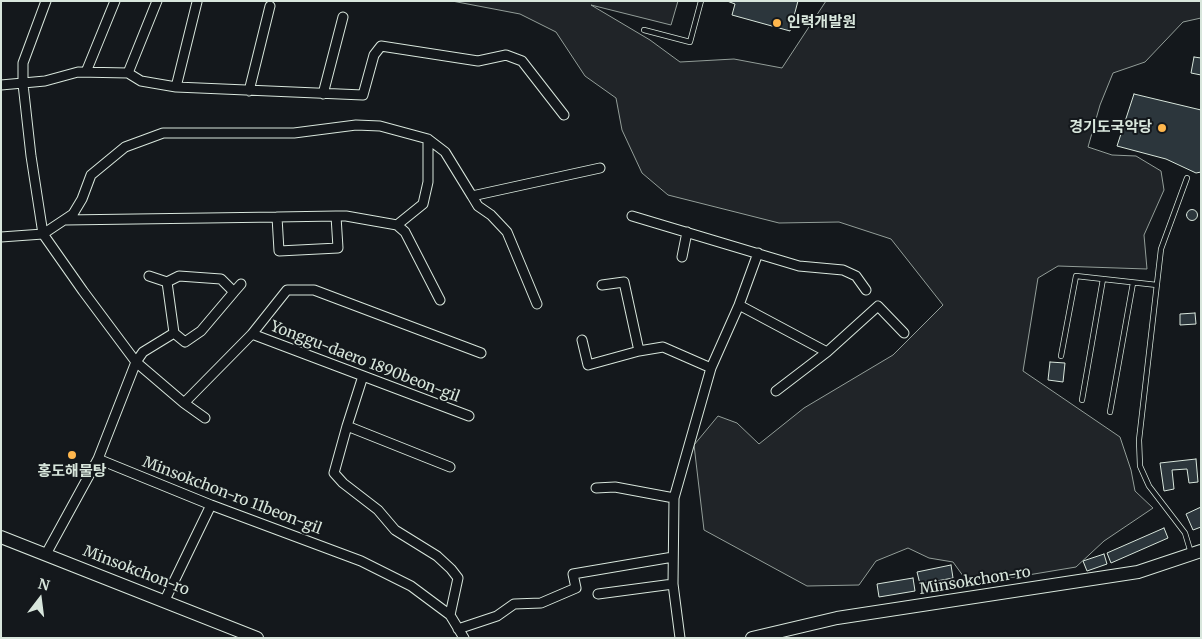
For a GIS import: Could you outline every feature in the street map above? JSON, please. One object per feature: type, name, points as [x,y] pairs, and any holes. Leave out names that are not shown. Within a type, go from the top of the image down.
[{"type":"street","points":[[46,1],[23,63],[23,84],[43,234],[82,292],[136,362],[184,403],[205,418]]},
{"type":"street","points":[[86,72],[115,1]]},
{"type":"street","points":[[128,73],[157,1]]},
{"type":"street","points":[[176,87],[197,2]]},
{"type":"street","points":[[249,91],[270,6]]},
{"type":"street","points":[[323,94],[343,17]]},
{"type":"street","points":[[1,85],[23,84],[86,72],[128,73],[140,81],[176,87],[363,95],[374,55],[381,46],[478,61],[506,54],[522,60],[564,115]]},
{"type":"street","points":[[1,237],[43,234],[74,214],[91,175],[125,147],[164,133],[294,133],[356,125],[380,126],[428,140],[445,152],[478,206],[491,215],[507,232],[537,304]]},
{"type":"street","points":[[397,225],[423,204],[428,182],[428,140]]},
{"type":"street","points":[[472,196],[600,168]]},
{"type":"street","points":[[63,220],[336,216],[397,225],[405,232],[440,300]]},
{"type":"street","points":[[277,217],[279,251],[338,248],[336,216]]},
{"type":"street","points":[[632,216],[799,266],[843,270],[856,276],[866,290]]},
{"type":"street","points":[[682,257],[687,232]]},
{"type":"street","points":[[680,638],[673,584],[674,498],[711,368],[739,306],[758,253]]},
{"type":"street","points":[[149,276],[167,282],[179,276],[221,279],[234,292]]},
{"type":"street","points":[[167,282],[174,333],[185,342],[201,331],[240,284]]},
{"type":"street","points":[[602,285],[624,282],[639,351]]},
{"type":"street","name":"Yonggu-daero 1890beon-gil","points":[[184,403],[252,334],[287,290],[314,290],[481,353]]},
{"type":"street","points":[[739,306],[827,352]]},
{"type":"street","points":[[776,390],[827,352],[878,306],[904,333]]},
{"type":"street","points":[[46,554],[98,459],[136,362],[143,352],[174,333]]},
{"type":"street","name":"Yonggu-daero 1890beon-gil","points":[[252,334],[469,416]]},
{"type":"street","points":[[582,340],[588,365],[639,351],[663,347],[711,368]]},
{"type":"street","points":[[362,376],[334,474],[343,484],[378,510],[394,530],[437,556],[455,574],[458,578],[450,615]]},
{"type":"street","points":[[347,426],[450,467]]},
{"type":"street","name":"Minsokchon-ro 11beon-gil","points":[[98,459],[210,505],[354,558],[411,586],[450,615],[464,638]]},
{"type":"street","points":[[596,488],[615,487],[674,498]]},
{"type":"street","points":[[165,600],[210,505]]},
{"type":"street","name":"Minsokchon-ro","points":[[1,537],[165,600],[257,638]]},
{"type":"street","name":"Minsokchon-ro","points":[[752,638],[837,618],[1138,572],[1196,553]]},
{"type":"street","points":[[458,629],[497,616],[514,604],[541,603],[576,588],[573,574],[673,557]]},
{"type":"street","points":[[598,594],[673,584]]},
{"type":"lane","points":[[644,30],[690,42],[702,1]]},
{"type":"lane","points":[[1187,178],[1161,249],[1139,440],[1140,466],[1149,486],[1174,516],[1196,553]]},
{"type":"lane","points":[[1062,356],[1076,276],[1157,286]]},
{"type":"lane","points":[[1082,400],[1103,279]]},
{"type":"lane","points":[[1110,412],[1133,283]]},
{"type":"shaded area","points":[[452,1],[678,1],[671,25],[591,5],[650,40],[680,62],[734,59],[782,68],[826,1],[1201,1],[1201,18],[1183,22],[1145,62],[1113,73],[1100,105],[1088,147],[1112,155],[1136,156],[1161,171],[1164,190],[1144,235],[1147,269],[1058,266],[1038,278],[1023,371],[1120,437],[1131,470],[1135,491],[1153,508],[1104,541],[1076,567],[1016,577],[966,580],[953,562],[929,558],[908,548],[876,561],[859,585],[807,586],[704,530],[694,445],[718,416],[737,423],[759,444],[804,408],[893,355],[943,305],[891,239],[839,222],[779,223],[668,195],[642,173],[622,130],[616,98],[585,76],[556,32],[520,14]]},
{"type":"building","name":"인력개발원","points":[[727,1],[798,1],[790,31],[732,15],[735,4]]},
{"type":"building","points":[[1194,57],[1201,58],[1201,75],[1191,73]]},
{"type":"building","name":"경기도국악당","points":[[1134,94],[1201,110],[1201,172],[1196,173],[1166,159],[1117,146]]},
{"type":"building","points":[[1192,209],[1198,215],[1192,221],[1186,215]]},
{"type":"building","points":[[1195,313],[1196,324],[1180,325],[1180,314]]},
{"type":"building","points":[[1050,362],[1065,363],[1063,382],[1048,380]]},
{"type":"building","points":[[1196,459],[1198,482],[1189,483],[1187,469],[1172,470],[1174,489],[1164,491],[1160,463]]},
{"type":"building","points":[[1201,507],[1201,527],[1193,530],[1186,514]]},
{"type":"building","points":[[1164,528],[1168,538],[1111,563],[1107,553]]},
{"type":"building","points":[[1104,554],[1107,564],[1087,571],[1083,561]]},
{"type":"building","points":[[951,565],[953,578],[920,584],[917,572]]},
{"type":"building","points":[[913,578],[915,591],[879,597],[877,584]]},
{"type":"place","name":"인력개발원","points":[[777,23]]},
{"type":"place","name":"경기도국악당","points":[[1162,128]]},
{"type":"place","name":"홍도해물탕","points":[[72,455]]}]
